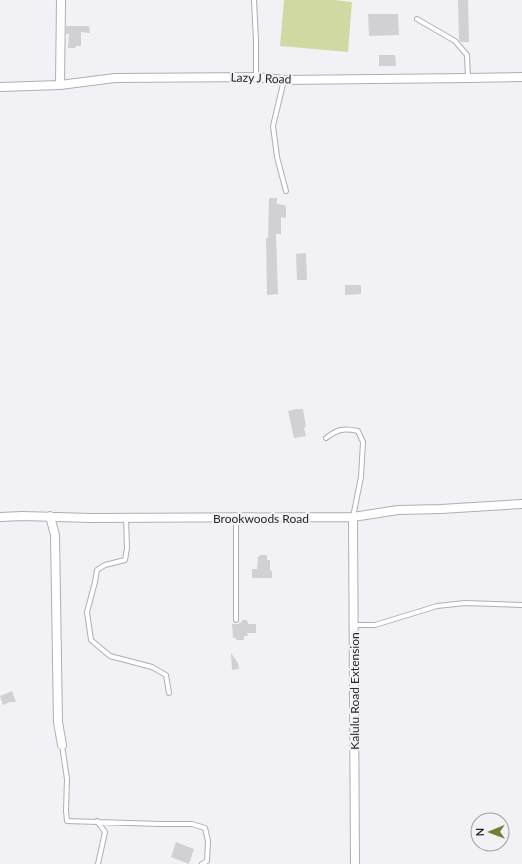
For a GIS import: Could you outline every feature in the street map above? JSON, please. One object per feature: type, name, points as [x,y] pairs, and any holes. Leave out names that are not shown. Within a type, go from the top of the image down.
[{"type":"street","points":[[60,86],[61,0]]},
{"type":"street","name":"Lazy J Road","points":[[0,87],[60,86],[115,78],[256,77],[284,80],[522,77]]},
{"type":"street","name":"Brookwoods Road","points":[[0,517],[353,517],[398,510],[522,504]]},
{"type":"street","points":[[50,516],[55,535],[58,718],[59,733],[62,745]]},
{"type":"street","name":"Kalulu Road Extension","points":[[353,517],[355,864]]},
{"type":"lane","points":[[254,0],[256,77]]},
{"type":"lane","points":[[417,19],[455,41],[467,55],[468,78]]},
{"type":"lane","points":[[284,80],[272,126],[277,157],[286,191]]},
{"type":"lane","points":[[326,438],[336,431],[348,429],[358,430],[363,442],[361,477],[353,517]]},
{"type":"lane","points":[[126,518],[127,548],[125,560],[105,565],[96,570],[95,582],[87,612],[91,640],[110,656],[152,667],[166,675],[170,693]]},
{"type":"lane","points":[[236,518],[236,620]]},
{"type":"lane","points":[[354,625],[375,625],[437,606],[465,603],[522,605]]},
{"type":"lane","points":[[62,745],[67,779],[67,821],[192,824],[205,828],[208,841],[207,861],[202,864]]},
{"type":"lane","points":[[97,821],[105,832],[98,864]]},
{"type":"green space","points":[[284,0],[334,0],[352,2],[348,52],[280,46]]},
{"type":"building","points":[[458,0],[468,0],[469,42],[461,42],[459,40]]},
{"type":"building","points":[[368,14],[398,14],[399,35],[369,36]]},
{"type":"building","points":[[66,26],[89,26],[90,33],[81,32],[81,46],[68,48],[69,34],[66,34]]},
{"type":"building","points":[[379,55],[395,55],[396,66],[379,66]]},
{"type":"building","points":[[269,198],[277,198],[277,204],[285,205],[286,218],[281,217],[281,234],[276,234],[278,294],[267,295],[266,238],[268,238]]},
{"type":"building","points":[[306,253],[307,280],[297,280],[296,254]]},
{"type":"building","points":[[345,285],[361,285],[361,294],[345,295]]},
{"type":"building","points":[[303,409],[306,436],[294,438],[288,411]]},
{"type":"building","points":[[260,555],[267,555],[267,560],[270,560],[272,578],[252,578],[252,569],[257,569],[258,557]]},
{"type":"building","points":[[242,620],[247,620],[248,624],[256,624],[256,633],[247,633],[248,636],[244,636],[244,640],[236,640],[236,638],[233,638],[232,624],[239,624]]},
{"type":"building","points":[[231,653],[238,663],[239,669],[232,670]]},
{"type":"building","points":[[12,691],[16,702],[10,702],[3,705],[0,696]]},
{"type":"building","points":[[176,842],[194,849],[189,864],[171,857]]}]
